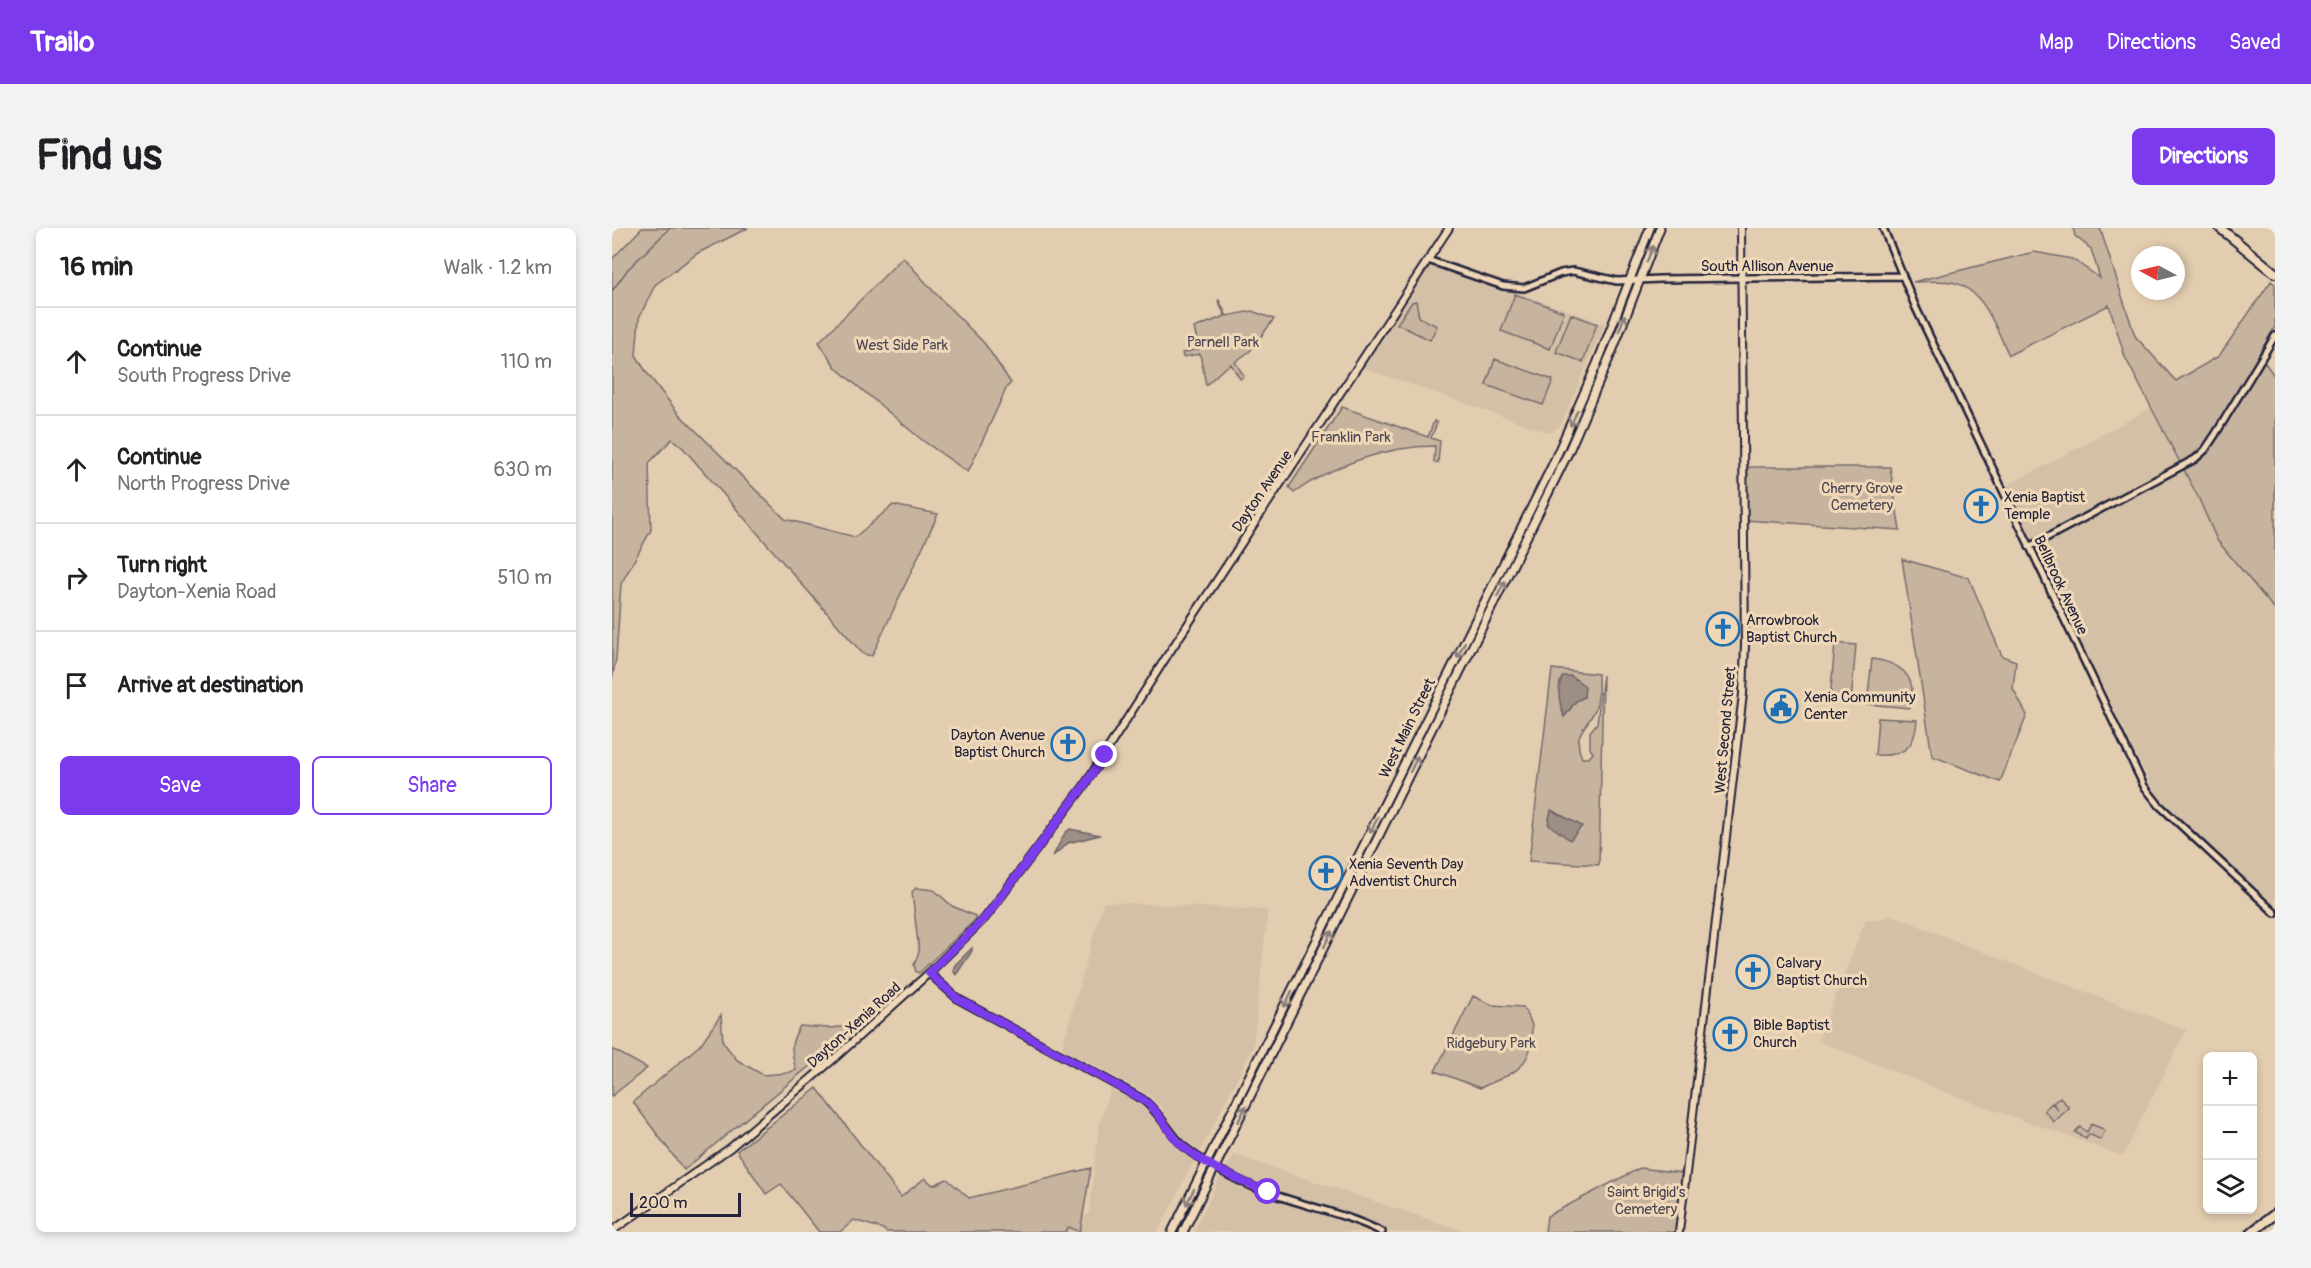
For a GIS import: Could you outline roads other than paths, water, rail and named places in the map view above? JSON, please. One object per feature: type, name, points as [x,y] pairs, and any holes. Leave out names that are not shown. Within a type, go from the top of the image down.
[{"type":"highway","points":[[2220,228],[2275,273]]},
{"type":"highway","points":[[2252,1232],[2275,1214]]},
{"type":"highway","points":[[2259,1232],[2275,1220]]},
{"type":"main road","name":"Dayton Avenue","points":[[1115,737],[1449,228]]},
{"type":"main road","name":"West Main Street","points":[[1183,1232],[1212,1164],[1552,466],[1593,374],[1650,228]]},
{"type":"main road","name":"West Main Street","points":[[1173,1232],[1212,1164],[1564,461],[1603,374],[1660,228]]},
{"type":"main road","name":"West Second Street","points":[[1679,1232],[1742,702],[1745,645],[1741,228]]},
{"type":"main road","name":"Dayton-Xenia Road","points":[[612,1232],[730,1148],[804,1086],[929,973],[985,918],[1084,786],[1115,737]]},
{"type":"street","name":"Bellbrook Avenue","points":[[1883,228],[2029,547],[2144,786],[2159,805],[2275,913]]},
{"type":"street","name":"South Allison Avenue","points":[[1428,260],[1511,288],[1528,287],[1561,273],[1573,271],[1613,281],[1903,276]]},
{"type":"street","points":[[2029,547],[2195,459],[2205,450],[2215,435],[2275,336]]},
{"type":"street","points":[[929,973],[958,999],[1142,1099],[1156,1112],[1180,1144],[1212,1164],[1268,1192],[1359,1221],[1382,1232]]},
{"type":"waterway","points":[[612,291],[628,269],[670,228]]},
{"type":"place","name":"Xenia Baptist Temple","points":[[1981,506]]},
{"type":"place","name":"Arrowbrook Baptist Church","points":[[1723,629]]},
{"type":"place","name":"Xenia Community Center","points":[[1781,706]]},
{"type":"place","name":"Dayton Avenue Baptist Church","points":[[1068,744]]},
{"type":"place","name":"Xenia Seventh Day Adventist Church","points":[[1326,873]]},
{"type":"place","name":"Calvary Baptist Church","points":[[1753,972]]},
{"type":"place","name":"Bible Baptist Church","points":[[1730,1034]]},
{"type":"park label","name":"Parnell Park","points":[[1223,342]]},
{"type":"park label","name":"West Side Park","points":[[902,345]]},
{"type":"park label","name":"Franklin Park","points":[[1351,437]]},
{"type":"park label","name":"Cherry Grove Cemetery","points":[[1862,496]]},
{"type":"park label","name":"Ridgebury Park","points":[[1491,1043]]},
{"type":"park label","name":"Saint Brigid’s Cemetery","points":[[1646,1200]]}]
